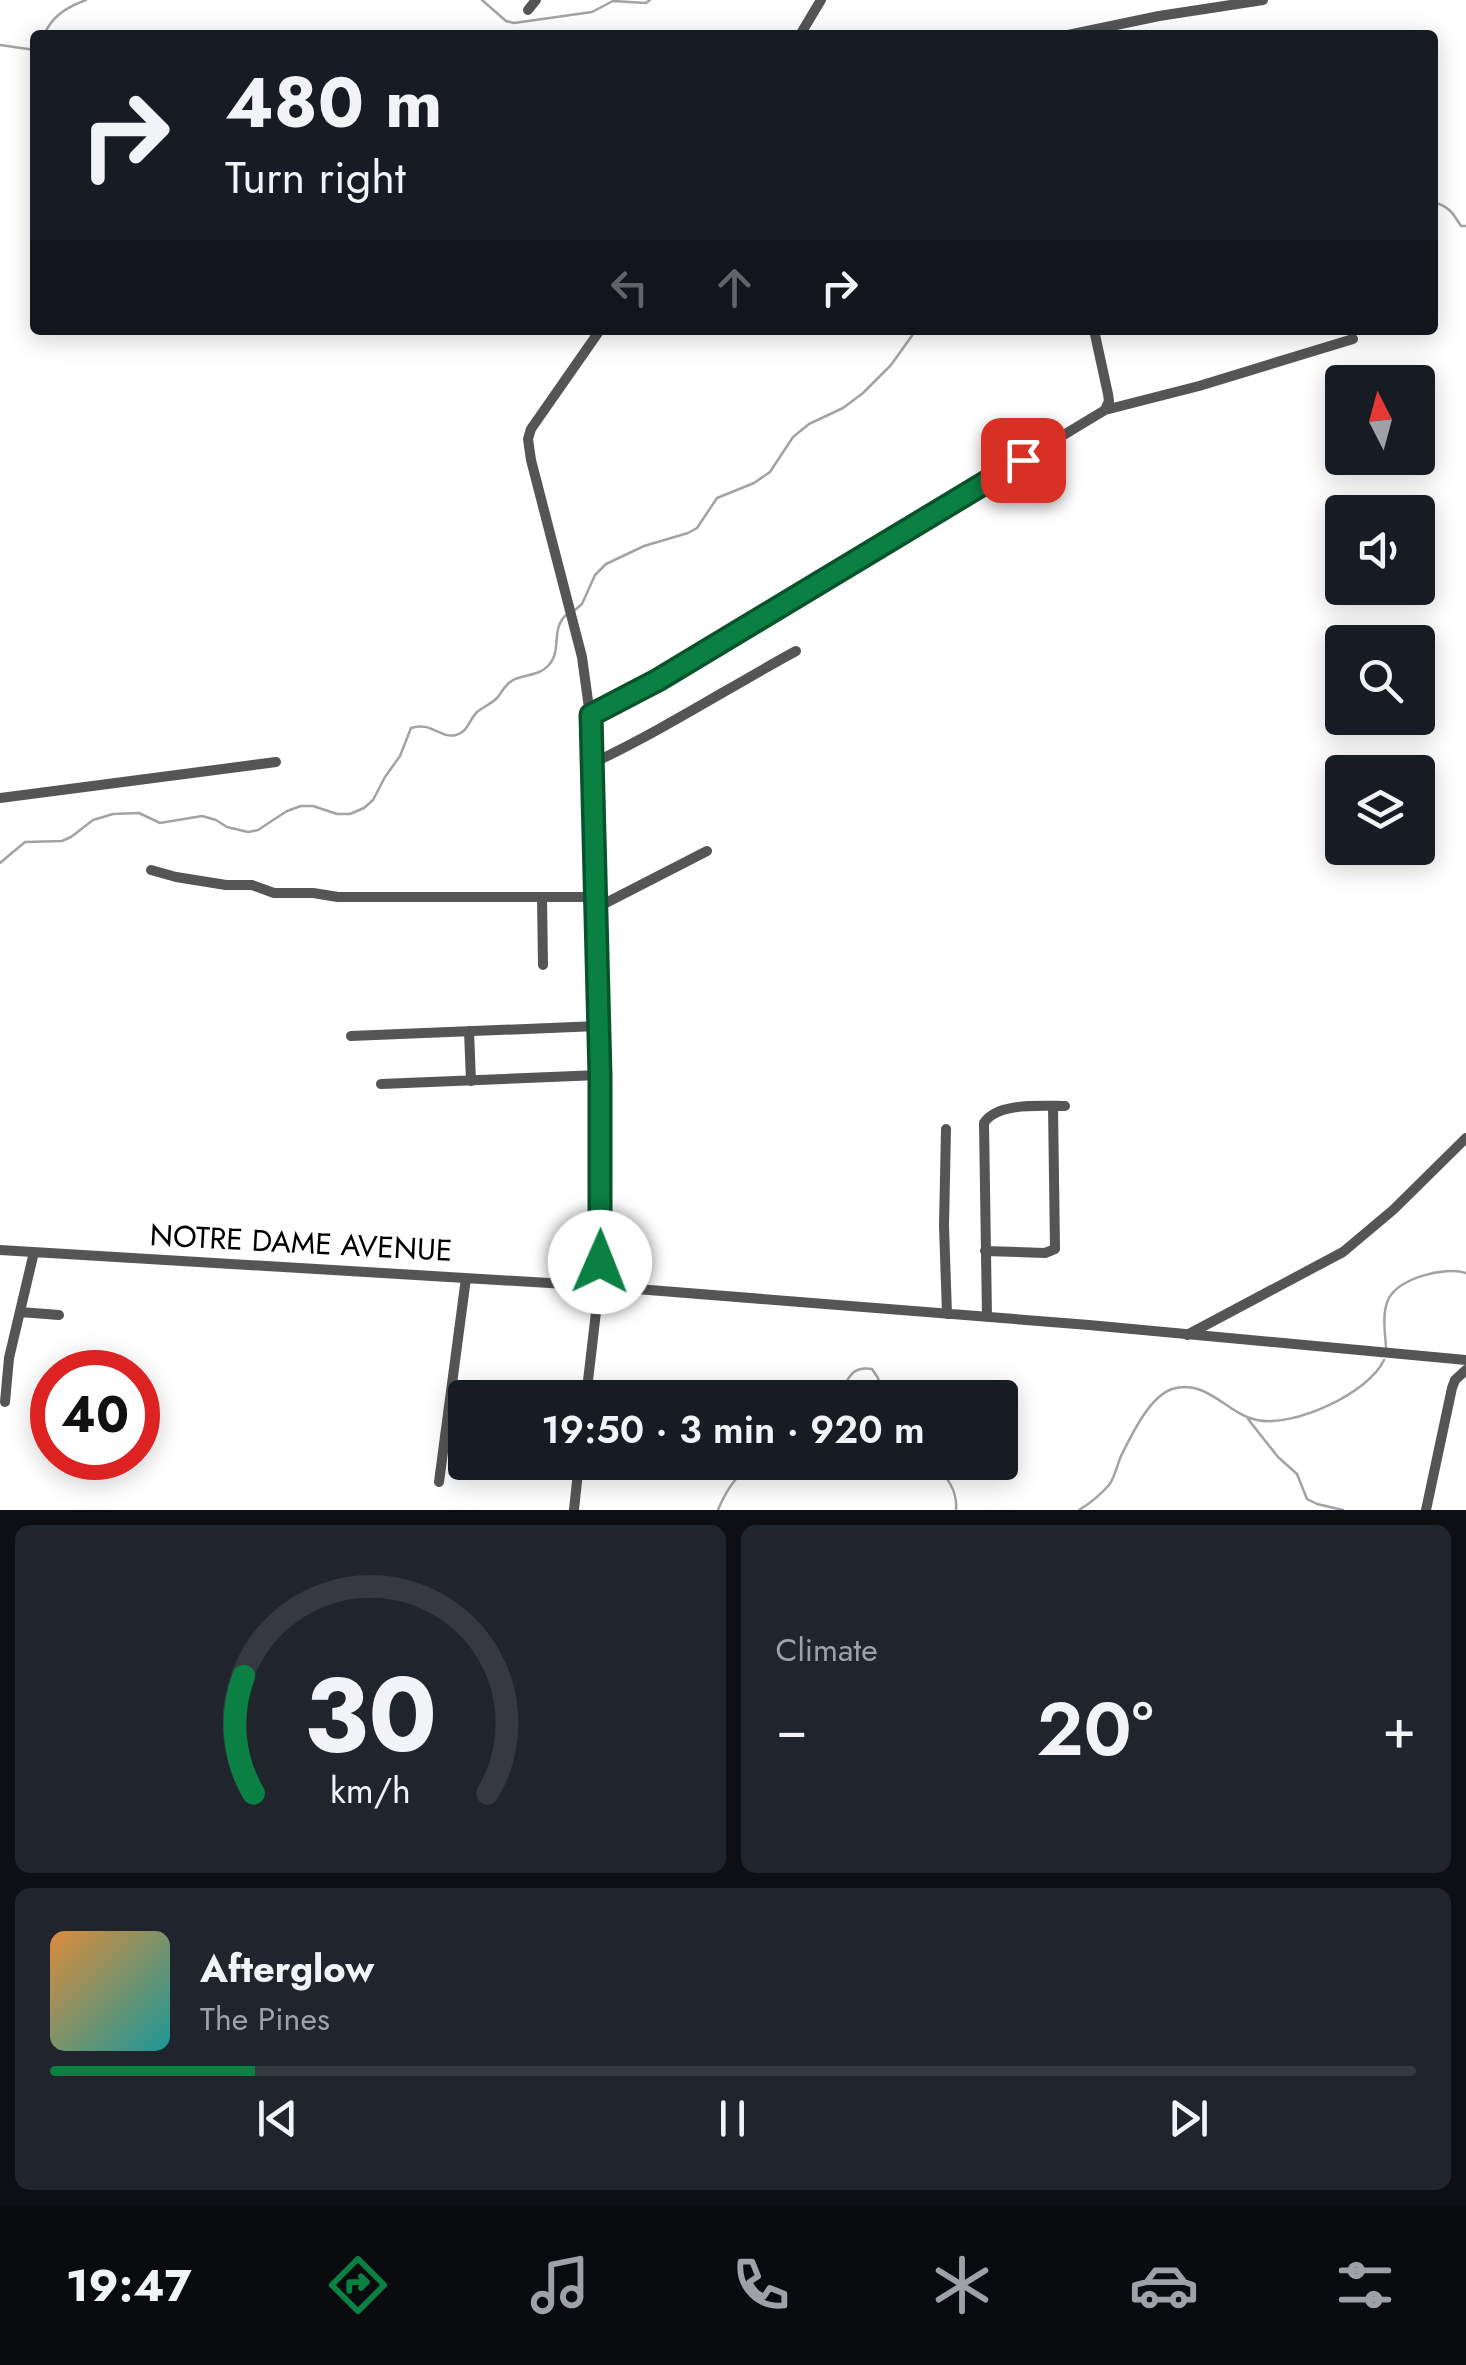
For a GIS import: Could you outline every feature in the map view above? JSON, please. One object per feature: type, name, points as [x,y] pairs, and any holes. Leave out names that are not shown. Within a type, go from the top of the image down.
[{"type":"street","points":[[803,30],[821,0]]},
{"type":"street","points":[[1092,30],[1263,0]]},
{"type":"street","points":[[588,1380],[599,1286],[601,1194],[591,715],[582,657],[528,439],[537,418],[596,335]]},
{"type":"street","points":[[1095,335],[1109,401],[1106,410]]},
{"type":"street","points":[[591,715],[648,686],[1106,410],[1353,339]]},
{"type":"street","points":[[593,764],[796,651]]},
{"type":"street","points":[[0,798],[276,762]]},
{"type":"street","points":[[151,870],[226,885],[252,885],[274,894],[596,902],[706,851]]},
{"type":"street","points":[[542,898],[543,965]]},
{"type":"street","points":[[351,1036],[598,1026]]},
{"type":"street","points":[[469,1031],[471,1081]]},
{"type":"street","points":[[381,1084],[600,1076]]},
{"type":"street","points":[[986,1251],[1045,1253],[1055,1249],[1059,1106],[1003,1109],[992,1113],[984,1124],[987,1317]]},
{"type":"street","points":[[946,1128],[947,1314]]},
{"type":"street","points":[[1186,1335],[1344,1252],[1466,1138]]},
{"type":"street","name":"NOTRE DAME AVENUE","points":[[0,1250],[599,1286],[1466,1360]]},
{"type":"street","points":[[5,1402],[9,1358],[34,1252]]},
{"type":"street","points":[[439,1482],[466,1278]]},
{"type":"street","points":[[20,1312],[60,1315]]},
{"type":"street","points":[[1426,1510],[1452,1388],[1466,1370]]},
{"type":"street","points":[[574,1510],[577,1480]]},
{"type":"waterway","points":[[47,30],[61,13],[86,0]]},
{"type":"waterway","points":[[482,0],[506,21],[514,23],[592,12],[613,1],[650,0]]},
{"type":"waterway","points":[[0,45],[30,49]]},
{"type":"waterway","points":[[1438,204],[1453,213],[1461,226],[1466,226]]},
{"type":"waterway","points":[[575,610],[606,564],[697,528],[717,498],[770,472],[793,437],[863,393],[891,365],[912,335]]},
{"type":"waterway","points":[[0,863],[25,842],[62,841],[93,820],[113,814],[139,813],[160,823],[202,816],[248,832],[301,806],[337,814],[364,808],[400,756],[411,728],[424,727],[450,736],[463,731],[477,712],[495,700],[510,682],[548,666],[566,615]]},
{"type":"waterway","points":[[1386,1347],[1385,1311],[1393,1292],[1423,1276],[1446,1271],[1466,1273]]},
{"type":"waterway","points":[[1079,1510],[1109,1485],[1142,1418],[1156,1400],[1172,1389],[1185,1387],[1207,1393],[1257,1420],[1290,1419],[1347,1396],[1376,1372],[1384,1360]]},
{"type":"waterway","points":[[848,1380],[864,1368],[872,1369],[878,1380]]},
{"type":"waterway","points":[[1248,1419],[1297,1474],[1307,1499],[1343,1510]]},
{"type":"waterway","points":[[718,1510],[736,1480]]},
{"type":"waterway","points":[[948,1480],[956,1510]]},
{"type":"route","points":[[600,1262],[600,1076],[591,715],[658,680],[1023,460]]}]
